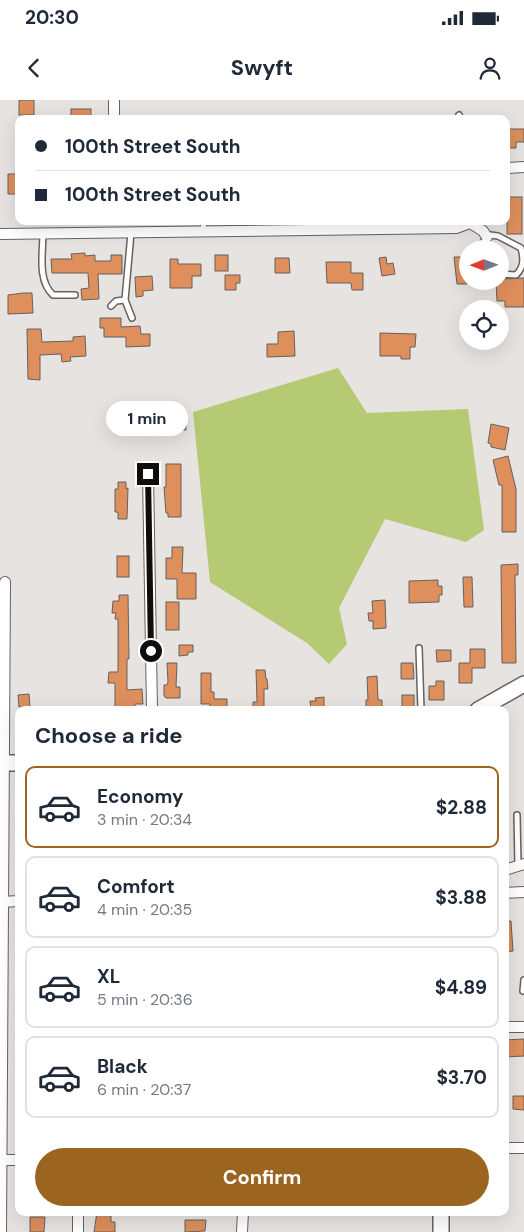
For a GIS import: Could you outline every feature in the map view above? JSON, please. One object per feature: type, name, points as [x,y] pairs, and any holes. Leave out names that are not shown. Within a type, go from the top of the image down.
[{"type":"main road","points":[[485,706],[524,684]]},
{"type":"main road","points":[[1,763],[15,762]]},
{"type":"main road","points":[[441,1216],[441,1232]]},
{"type":"street","points":[[114,100],[114,115]]},
{"type":"street","points":[[510,168],[524,167]]},
{"type":"street","points":[[115,225],[115,233]]},
{"type":"street","points":[[0,234],[131,233],[203,226],[456,228],[467,225]]},
{"type":"street","points":[[477,225],[483,230],[486,237]]},
{"type":"street","points":[[148,474],[152,706]]},
{"type":"street","points":[[1,1232],[1,763],[5,582]]},
{"type":"street","points":[[509,869],[521,865]]},
{"type":"street","points":[[509,893],[524,892]]},
{"type":"street","points":[[2,902],[15,901]]},
{"type":"street","points":[[509,1027],[524,1027]]},
{"type":"street","points":[[509,1148],[524,1148]]},
{"type":"street","points":[[1,1160],[15,1160]]},
{"type":"street","points":[[78,1216],[78,1232]]},
{"type":"street","points":[[242,1232],[243,1216]]},
{"type":"lane","points":[[43,233],[43,278],[47,289],[53,295],[75,295]]},
{"type":"lane","points":[[131,233],[125,300],[132,318]]},
{"type":"lane","points":[[484,240],[486,237],[498,236],[506,240]]},
{"type":"lane","points":[[509,242],[521,248],[524,263],[522,270],[516,275],[509,275]]},
{"type":"lane","points":[[111,306],[116,301],[125,300]]},
{"type":"lane","points":[[419,648],[421,706]]},
{"type":"lane","points":[[517,815],[521,865]]},
{"type":"lane","points":[[523,991],[524,980]]},
{"type":"green space","points":[[338,368],[367,413],[468,409],[484,530],[466,542],[385,519],[339,608],[347,644],[329,664],[307,643],[210,582],[193,412]]},
{"type":"building","points":[[19,100],[34,100],[34,115],[19,115]]},
{"type":"building","points":[[71,109],[91,109],[91,115],[71,115]]},
{"type":"building","points":[[510,129],[524,129],[524,142],[516,142],[516,148],[510,148]]},
{"type":"building","points":[[8,174],[15,174],[15,194],[8,194]]},
{"type":"building","points":[[510,197],[522,197],[522,234],[507,234],[507,225],[510,225]]},
{"type":"building","points":[[85,253],[85,256],[95,255],[95,261],[111,261],[111,255],[122,255],[122,274],[98,274],[99,299],[82,300],[81,289],[89,288],[88,273],[52,273],[51,259],[72,259],[71,254]]},
{"type":"building","points":[[215,255],[228,255],[228,271],[215,271]]},
{"type":"building","points":[[386,257],[387,264],[393,263],[395,274],[382,276],[379,258]]},
{"type":"building","points":[[454,257],[459,257],[459,284],[457,284]]},
{"type":"building","points":[[275,258],[289,258],[290,273],[275,273]]},
{"type":"building","points":[[170,259],[178,259],[178,264],[201,264],[201,276],[192,276],[192,288],[170,288]]},
{"type":"building","points":[[326,262],[351,262],[351,273],[363,273],[363,290],[352,290],[351,283],[327,283]]},
{"type":"building","points":[[225,275],[240,275],[240,283],[236,283],[236,290],[225,290]]},
{"type":"building","points":[[152,276],[153,290],[143,291],[143,296],[136,297],[135,277]]},
{"type":"building","points":[[524,278],[524,307],[509,307],[509,300],[497,300],[496,290],[509,290],[509,279]]},
{"type":"building","points":[[32,293],[33,313],[8,314],[8,295]]},
{"type":"building","points":[[100,318],[121,318],[121,327],[140,326],[141,334],[150,334],[150,346],[126,347],[126,337],[104,337],[104,328],[100,328]]},
{"type":"building","points":[[27,329],[41,329],[42,342],[73,341],[73,337],[85,336],[86,356],[70,357],[71,361],[62,362],[61,354],[40,355],[40,380],[28,379]]},
{"type":"building","points":[[294,331],[295,356],[267,357],[267,344],[278,344],[278,332]]},
{"type":"building","points":[[380,333],[416,334],[415,347],[410,347],[410,359],[401,359],[401,356],[380,356]]},
{"type":"building","points":[[131,403],[132,423],[115,424],[114,404]]},
{"type":"building","points":[[175,416],[186,416],[186,430],[172,430],[172,421],[175,421]]},
{"type":"building","points":[[491,424],[509,428],[505,450],[491,447],[491,444],[488,443]]},
{"type":"building","points":[[508,456],[516,489],[516,532],[502,532],[502,485],[499,485],[493,460]]},
{"type":"building","points":[[166,464],[181,464],[181,517],[168,517],[168,513],[166,513],[164,487],[166,487]]},
{"type":"building","points":[[118,482],[126,482],[126,489],[128,488],[127,519],[118,519],[118,512],[115,512],[115,489],[118,489]]},
{"type":"building","points":[[172,547],[183,547],[182,573],[196,573],[196,599],[177,599],[177,579],[166,579],[166,558],[172,558]]},
{"type":"building","points":[[117,556],[129,556],[129,577],[117,577]]},
{"type":"building","points":[[518,564],[518,575],[515,575],[516,663],[502,663],[501,565]]},
{"type":"building","points":[[463,577],[472,577],[473,607],[464,607]]},
{"type":"building","points":[[438,580],[438,586],[442,586],[442,595],[439,595],[439,602],[409,603],[409,581]]},
{"type":"building","points":[[119,595],[128,595],[129,659],[127,659],[127,690],[142,689],[143,704],[135,704],[135,706],[115,706],[115,683],[108,683],[109,672],[118,672],[118,619],[115,619],[116,613],[112,613],[113,601],[119,601]]},
{"type":"building","points":[[385,600],[386,628],[373,629],[373,621],[369,621],[368,613],[373,613],[372,601]]},
{"type":"building","points":[[166,602],[179,602],[179,630],[166,630]]},
{"type":"building","points":[[179,645],[193,645],[193,652],[188,652],[188,655],[179,656]]},
{"type":"building","points":[[470,649],[485,649],[485,668],[472,668],[472,683],[459,683],[459,663],[470,663]]},
{"type":"building","points":[[436,650],[451,650],[451,661],[437,662]]},
{"type":"building","points":[[167,663],[177,663],[176,687],[180,687],[180,698],[166,698],[164,696],[164,685],[167,685],[168,682]]},
{"type":"building","points":[[401,663],[413,663],[414,679],[401,679]]},
{"type":"building","points":[[256,670],[265,670],[268,689],[264,689],[264,706],[253,706],[253,702],[257,702]]},
{"type":"building","points":[[201,673],[211,673],[211,692],[214,692],[214,699],[227,699],[227,706],[201,704]]},
{"type":"building","points":[[377,676],[378,700],[382,700],[382,706],[366,706],[366,700],[368,700],[367,677]]},
{"type":"building","points":[[436,681],[444,681],[444,700],[429,700],[429,686],[436,686]]},
{"type":"building","points":[[29,694],[30,706],[19,706],[18,695]]},
{"type":"building","points":[[402,695],[414,695],[414,706],[402,706]]},
{"type":"building","points":[[324,697],[324,706],[311,706],[310,701],[316,701],[315,698]]},
{"type":"building","points":[[509,921],[511,921],[513,951],[509,952]]},
{"type":"building","points":[[524,1039],[524,1056],[509,1057],[509,1040]]},
{"type":"building","points":[[513,1096],[524,1096],[524,1110],[513,1109]]},
{"type":"building","points":[[96,1216],[111,1216],[111,1222],[115,1222],[115,1232],[94,1232]]},
{"type":"building","points":[[30,1217],[45,1217],[44,1232],[30,1232]]},
{"type":"building","points":[[185,1220],[206,1220],[205,1231],[185,1232]]},
{"type":"route","points":[[148,474],[151,651]]}]
